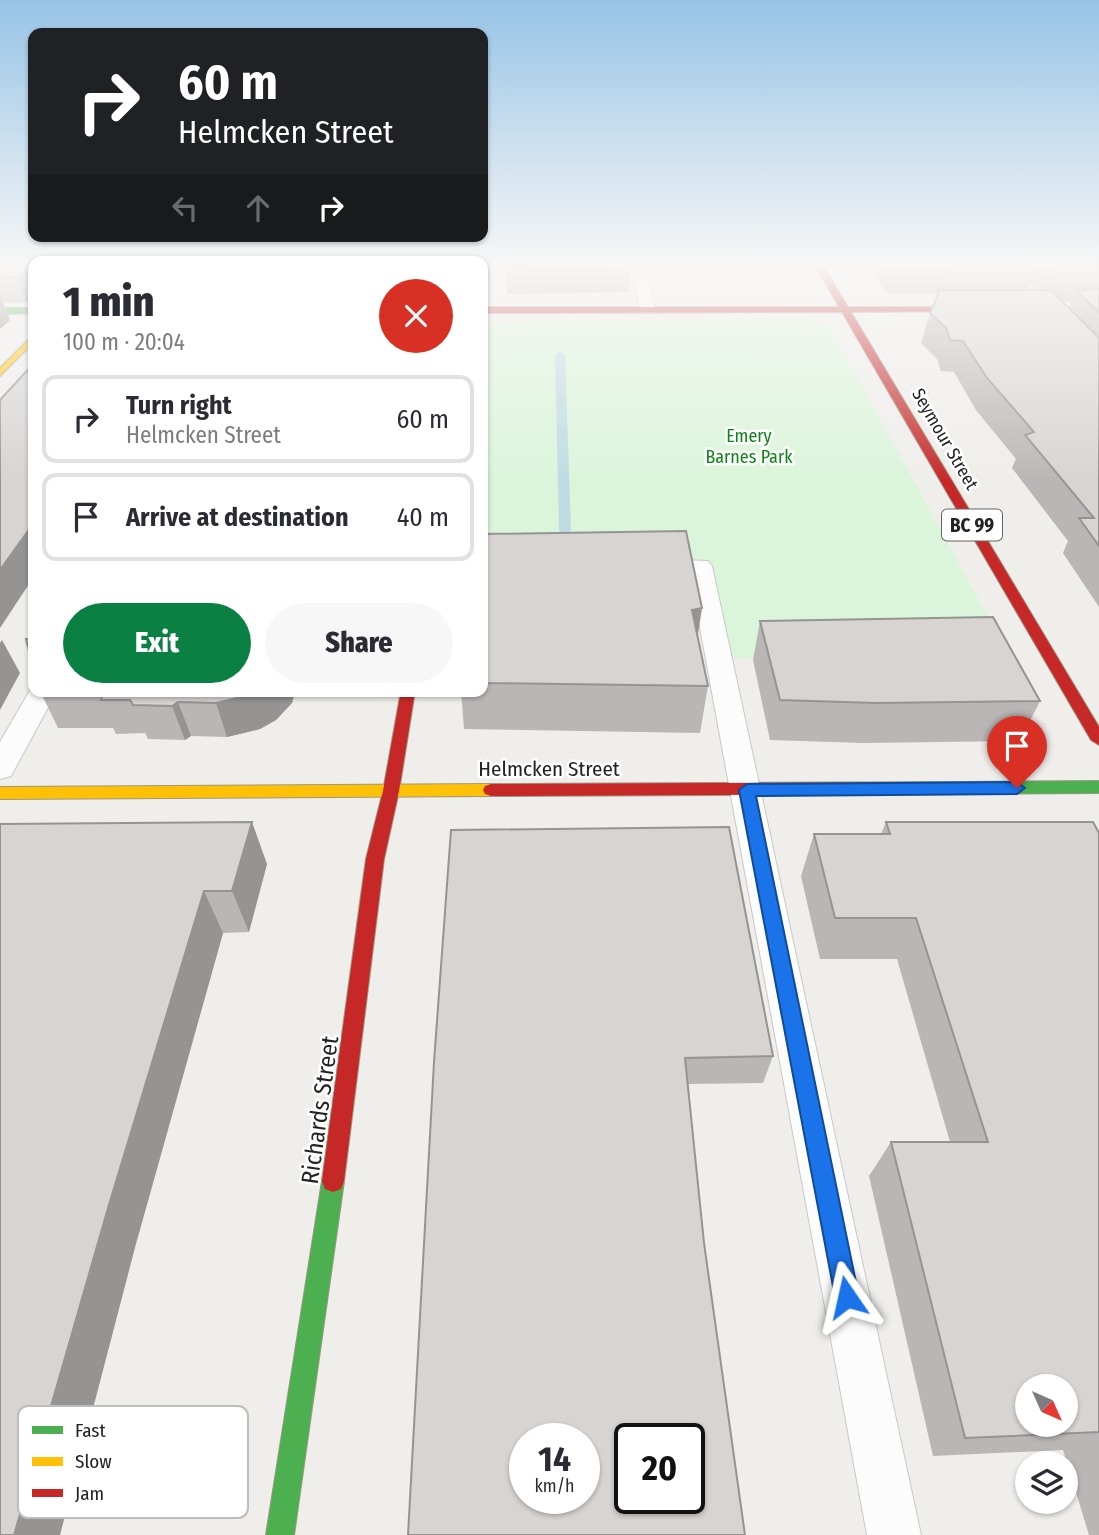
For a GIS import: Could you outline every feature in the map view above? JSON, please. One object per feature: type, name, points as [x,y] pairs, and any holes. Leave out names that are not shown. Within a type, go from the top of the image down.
[{"type":"main road","name":"Seymour Street","points":[[862,339],[1099,740]]},
{"type":"main road","points":[[0,373],[28,343]]},
{"type":"main road","name":"Richards Street","points":[[280,1535],[347,1084],[375,859],[391,791],[407,697]]},
{"type":"main road","name":"Helmcken Street","points":[[0,793],[1099,787]]},
{"type":"lane","points":[[634,567],[701,566],[894,1535]]},
{"type":"lane","points":[[0,768],[40,697]]},
{"type":"green space","name":"Emery Barnes Park","points":[[488,339],[836,339],[1009,655],[720,659],[700,566],[488,569]]},
{"type":"building","points":[[1099,339],[1099,546],[1079,518],[1094,518],[1025,435],[1034,432],[987,378],[963,341],[950,340]]},
{"type":"building","points":[[28,369],[28,531],[0,570],[0,400]]},
{"type":"building","points":[[686,531],[702,608],[692,610],[708,686],[488,683],[488,534]]},
{"type":"building","points":[[993,617],[1040,701],[876,703],[780,700],[760,621]]},
{"type":"building","points":[[102,697],[242,697],[216,703],[178,702],[172,706],[133,705],[130,700],[101,700]]},
{"type":"building","points":[[252,822],[232,891],[204,891],[51,1406],[18,1406],[19,1518],[14,1535],[0,1535],[0,824]]},
{"type":"building","points":[[886,822],[1093,822],[1099,833],[1099,1432],[1078,1433],[1078,1374],[1015,1374],[1015,1436],[965,1438],[891,1142],[988,1142],[916,918],[835,918],[814,834],[890,834]]},
{"type":"building","points":[[729,827],[773,1056],[685,1058],[704,1243],[745,1535],[408,1535],[434,1062],[451,830]]},
{"type":"waterway","points":[[560,355],[565,531]]},
{"type":"traffic: fast","points":[[963,788],[1099,787]]},
{"type":"traffic: fast","points":[[280,1535],[333,1181]]},
{"type":"traffic: slow","points":[[0,373],[28,343]]},
{"type":"traffic: slow","points":[[0,793],[491,790]]},
{"type":"traffic: jam","points":[[862,339],[1099,740]]},
{"type":"traffic: jam","points":[[333,1181],[375,859],[391,791],[407,697]]},
{"type":"traffic: jam","points":[[491,790],[963,788]]},
{"type":"route","points":[[847,1297],[747,790],[1017,788]]}]
